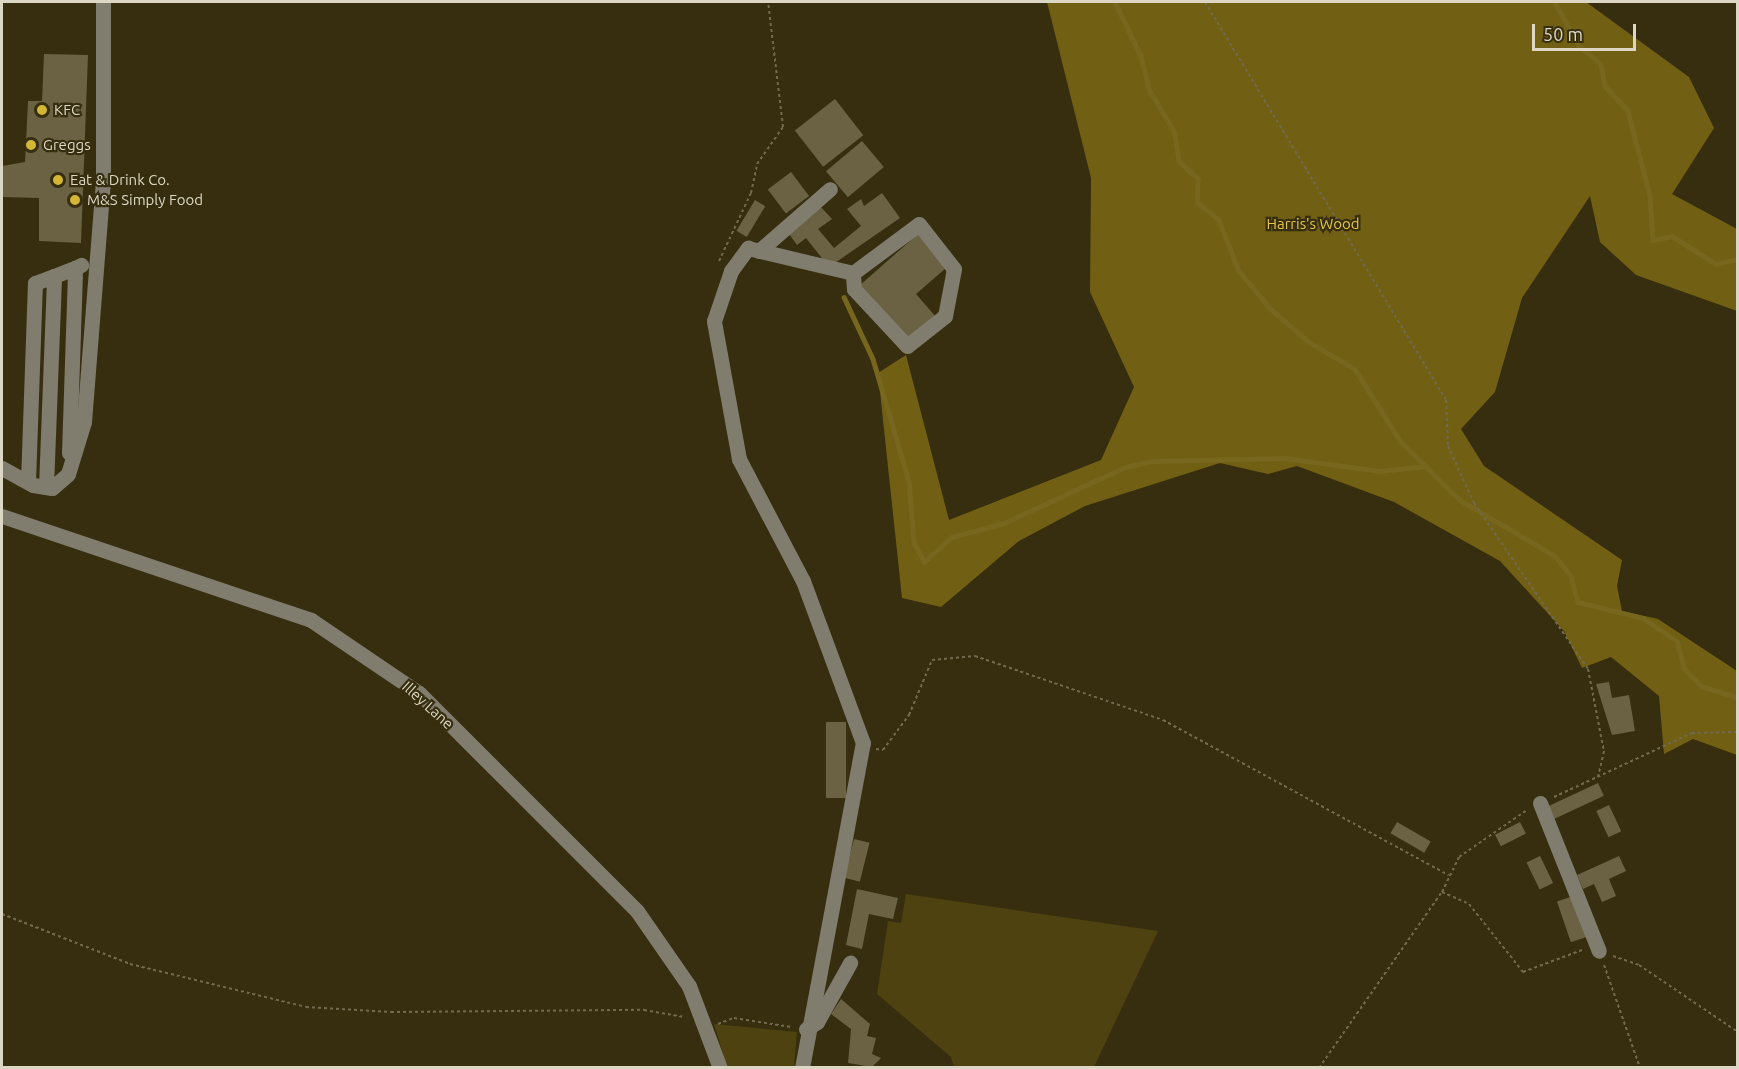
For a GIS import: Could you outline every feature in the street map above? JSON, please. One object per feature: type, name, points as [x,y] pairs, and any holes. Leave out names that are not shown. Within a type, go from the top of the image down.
[{"type":"street","points":[[2,468],[28,482],[46,487],[68,474],[84,422],[103,178],[103,2]]},
{"type":"street","points":[[759,251],[830,189]]},
{"type":"street","points":[[802,1068],[806,1029],[862,748],[803,581],[739,459],[730,430],[714,321],[731,271],[748,248],[853,273],[919,224],[954,269],[945,316],[907,346],[854,289],[853,273]]},
{"type":"street","points":[[28,482],[35,284],[75,268],[97,256]]},
{"type":"street","points":[[68,474],[75,268]]},
{"type":"street","points":[[46,487],[54,276]]},
{"type":"street","name":"Illey Lane","points":[[2,516],[82,546],[257,597],[354,645],[419,693],[637,911],[689,986],[706,1024],[720,1068]]},
{"type":"street","points":[[1540,803],[1599,951]]},
{"type":"street","points":[[806,1029],[817,1022],[850,963]]},
{"type":"path","points":[[717,267],[751,193],[757,164],[783,127],[768,2]]},
{"type":"path","points":[[1205,2],[1446,400],[1448,446],[1474,503],[1588,669],[1604,751],[1598,778]]},
{"type":"path","points":[[862,748],[883,750],[909,715],[932,660],[975,656],[1163,720],[1449,875]]},
{"type":"path","points":[[1319,1068],[1442,892],[1449,875],[1471,844],[1540,803],[1692,733],[1737,732]]},
{"type":"path","points":[[1442,892],[1469,904],[1523,972],[1589,947],[1639,965],[1737,1032]]},
{"type":"path","points":[[2,914],[130,964],[306,1007],[391,1012],[644,1010],[706,1024],[734,1018],[806,1029]]},
{"type":"path","points":[[1599,951],[1641,1068]]},
{"type":"shaded area","points":[[906,894],[1158,931],[1094,1067],[954,1067],[951,1057],[877,994],[888,921],[901,923]]},
{"type":"shaded area","points":[[714,1024],[797,1032],[794,1067],[727,1067]]},
{"type":"green space","name":"Harris's Wood","points":[[1047,2],[1586,2],[1689,77],[1714,128],[1672,194],[1737,229],[1737,311],[1636,275],[1600,242],[1590,196],[1522,298],[1495,392],[1461,429],[1484,466],[1622,560],[1617,586],[1622,611],[1658,619],[1737,671],[1737,755],[1693,739],[1664,754],[1659,696],[1611,657],[1582,668],[1564,631],[1500,561],[1394,502],[1297,466],[1268,474],[1220,463],[1085,506],[1019,541],[941,607],[902,598],[878,373],[906,355],[949,520],[1101,460],[1134,387],[1090,292],[1091,178]]},
{"type":"building","points":[[44,54],[88,55],[81,243],[39,241],[39,198],[2,197],[2,166],[25,162],[28,101],[42,101]]},
{"type":"building","points":[[835,99],[863,135],[823,167],[795,130]]},
{"type":"building","points":[[862,141],[884,167],[848,197],[826,171]]},
{"type":"building","points":[[791,172],[809,196],[786,213],[768,189]]},
{"type":"building","points":[[882,193],[900,218],[829,267],[806,238],[797,245],[789,234],[820,206],[832,219],[818,229],[834,248],[861,226],[847,209],[861,199],[864,206]]},
{"type":"building","points":[[755,200],[765,206],[747,237],[736,231]]},
{"type":"building","points":[[918,234],[946,268],[916,294],[936,317],[907,342],[859,286]]},
{"type":"building","points":[[1609,682],[1612,698],[1629,695],[1635,731],[1612,735],[1596,684]]},
{"type":"building","points":[[826,722],[846,722],[846,798],[826,798]]},
{"type":"building","points":[[1598,783],[1604,796],[1554,819],[1548,806]]},
{"type":"building","points":[[1609,805],[1621,831],[1609,837],[1596,811]]},
{"type":"building","points":[[1397,822],[1431,842],[1424,853],[1390,833]]},
{"type":"building","points":[[1520,822],[1526,834],[1501,846],[1495,835]]},
{"type":"building","points":[[854,839],[870,843],[860,882],[844,878]]},
{"type":"building","points":[[1540,856],[1553,883],[1540,890],[1527,863]]},
{"type":"building","points":[[1619,856],[1626,871],[1609,879],[1616,896],[1602,902],[1594,884],[1583,889],[1577,875]]},
{"type":"building","points":[[857,889],[898,898],[893,919],[869,914],[862,949],[846,945]]},
{"type":"building","points":[[1573,896],[1587,937],[1571,942],[1557,902]]},
{"type":"building","points":[[841,999],[870,1024],[867,1036],[876,1038],[872,1054],[881,1058],[872,1067],[848,1063],[851,1029],[831,1014]]},
{"type":"waterway","points":[[1115,2],[1141,56],[1149,89],[1175,133],[1179,161],[1198,179],[1197,202],[1219,220],[1239,271],[1271,309],[1309,342],[1355,369],[1401,442],[1460,500],[1555,556],[1571,576],[1578,602],[1643,618],[1677,641],[1684,668],[1701,686],[1738,697]]},
{"type":"waterway","points":[[1555,2],[1579,46],[1601,64],[1605,86],[1628,111],[1650,196],[1653,240],[1672,236],[1716,264],[1738,259]]},
{"type":"waterway","points":[[844,297],[873,359],[909,481],[914,542],[924,562],[952,537],[1004,523],[1125,467],[1154,461],[1284,458],[1380,471],[1427,466]]},
{"type":"place","name":"KFC","points":[[42,110]]},
{"type":"place","name":"Greggs","points":[[31,145]]},
{"type":"place","name":"Eat & Drink Co.","points":[[58,180]]},
{"type":"place","name":"M&S Simply Food","points":[[75,200]]}]
